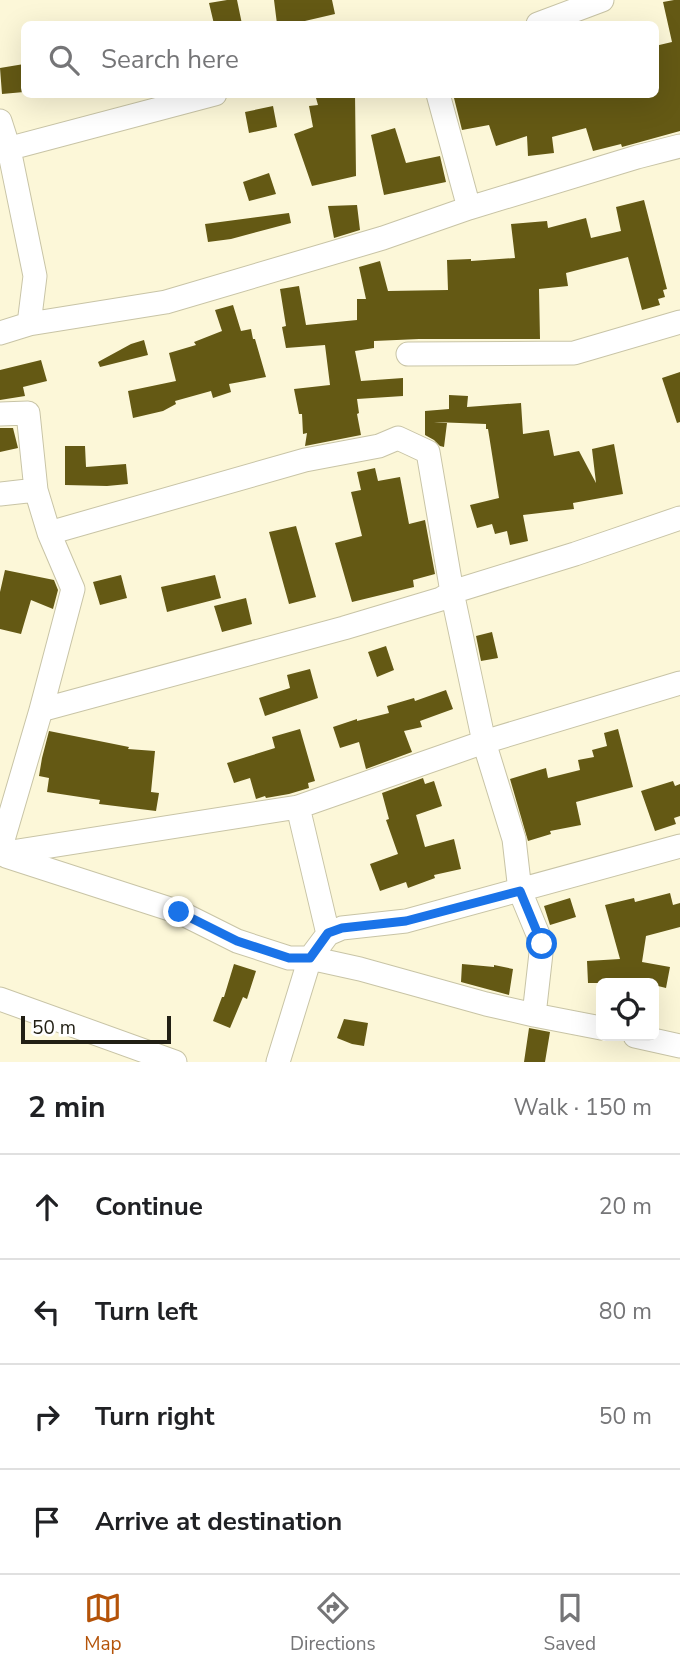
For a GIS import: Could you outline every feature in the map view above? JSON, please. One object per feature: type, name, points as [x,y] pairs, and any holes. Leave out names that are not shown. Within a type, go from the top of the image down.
[{"type":"street","points":[[550,21],[602,0]]},
{"type":"street","points":[[4,150],[200,98]]},
{"type":"street","points":[[440,98],[469,208]]},
{"type":"street","points":[[0,121],[4,150],[35,276],[29,324]]},
{"type":"street","points":[[0,333],[29,324],[166,302],[680,146]]},
{"type":"street","points":[[408,354],[574,353],[680,322]]},
{"type":"street","points":[[0,414],[28,413],[36,490],[49,533],[73,589],[0,853]]},
{"type":"street","points":[[49,533],[305,460],[379,446],[398,438],[428,452],[452,592],[484,742],[514,839],[520,891],[542,944],[534,1015]]},
{"type":"street","points":[[0,494],[36,490]]},
{"type":"street","points":[[41,709],[344,628],[441,599],[452,592],[680,518]]},
{"type":"street","points":[[0,853],[298,807],[484,742],[680,682]]},
{"type":"street","points":[[298,807],[328,933]]},
{"type":"street","points":[[278,1062],[310,958],[328,933],[342,928],[406,921],[680,846]]},
{"type":"street","points":[[0,853],[179,912],[237,941],[289,958],[310,958],[360,969],[534,1015],[596,1027]]},
{"type":"street","points":[[0,999],[175,1062]]},
{"type":"street","points":[[658,1041],[680,1046]]},
{"type":"building","points":[[237,0],[241,21],[213,21],[209,3]]},
{"type":"building","points":[[274,0],[332,0],[335,14],[305,21],[277,21]]},
{"type":"building","points":[[680,0],[680,131],[622,147],[621,144],[593,151],[586,128],[552,137],[554,153],[528,156],[527,136],[496,146],[489,125],[462,130],[454,98],[659,98],[659,45],[672,42],[663,2]]},
{"type":"building","points":[[21,64],[21,92],[2,94],[0,68]]},
{"type":"building","points":[[316,98],[355,98],[356,176],[312,186],[294,134],[313,127],[309,106],[318,105]]},
{"type":"building","points":[[273,106],[277,127],[249,133],[245,112]]},
{"type":"building","points":[[395,128],[406,163],[440,156],[446,182],[384,195],[371,135]]},
{"type":"building","points":[[269,173],[276,194],[249,201],[243,182]]},
{"type":"building","points":[[644,200],[667,289],[663,290],[665,297],[658,299],[660,305],[642,310],[628,257],[566,273],[568,286],[539,289],[540,339],[374,341],[374,348],[355,351],[361,381],[403,378],[403,396],[357,399],[361,435],[305,446],[307,433],[303,434],[302,414],[299,414],[294,389],[330,385],[325,345],[286,348],[282,327],[286,326],[280,289],[299,286],[306,325],[357,320],[357,299],[366,299],[359,267],[380,261],[388,291],[448,290],[447,260],[515,258],[511,224],[547,221],[548,228],[586,218],[591,238],[621,231],[616,207]]},
{"type":"building","points":[[357,205],[360,230],[334,238],[328,206]]},
{"type":"building","points":[[289,213],[291,223],[231,239],[208,242],[205,224]]},
{"type":"building","points":[[233,305],[241,331],[251,329],[266,377],[229,384],[231,392],[213,398],[211,391],[175,401],[176,404],[163,411],[133,418],[128,391],[176,381],[169,353],[196,345],[194,342],[222,331],[215,310]]},
{"type":"building","points":[[144,340],[148,355],[100,367],[98,362]]},
{"type":"building","points":[[41,360],[47,381],[23,387],[25,396],[0,400],[0,370]]},
{"type":"building","points":[[680,372],[680,422],[677,423],[662,378]]},
{"type":"building","points":[[449,395],[468,396],[467,407],[521,403],[523,434],[549,430],[554,456],[579,451],[596,483],[592,449],[614,444],[623,494],[573,503],[574,509],[523,515],[528,541],[510,545],[507,531],[495,534],[492,524],[477,528],[470,505],[499,498],[486,424],[434,422],[447,423],[444,447],[425,435],[425,411],[449,409]]},
{"type":"building","points":[[0,428],[13,428],[18,448],[0,452]]},
{"type":"building","points":[[65,446],[85,446],[86,467],[126,464],[128,484],[65,485]]},
{"type":"building","points":[[375,468],[378,481],[400,477],[409,524],[425,520],[435,574],[413,580],[414,587],[352,602],[335,543],[362,536],[351,492],[361,490],[357,472]]},
{"type":"building","points":[[296,526],[316,597],[289,604],[269,532]]},
{"type":"building","points":[[5,570],[54,580],[58,590],[53,609],[31,600],[21,634],[0,629],[0,592]]},
{"type":"building","points":[[121,575],[127,598],[100,605],[93,582]]},
{"type":"building","points":[[215,575],[221,598],[167,612],[161,587]]},
{"type":"building","points":[[246,598],[252,624],[222,632],[214,606]]},
{"type":"building","points":[[492,632],[498,658],[481,661],[476,636]]},
{"type":"building","points":[[386,646],[394,670],[377,677],[368,652]]},
{"type":"building","points":[[310,669],[318,698],[265,716],[259,698],[290,688],[287,675]]},
{"type":"building","points":[[446,690],[453,709],[420,721],[422,727],[404,731],[412,752],[366,769],[359,742],[340,748],[333,727],[389,713],[387,706],[414,698],[415,701]]},
{"type":"building","points":[[300,729],[315,781],[308,783],[309,788],[256,799],[250,778],[234,783],[227,763],[275,748],[272,737]]},
{"type":"building","points":[[618,729],[633,787],[576,802],[581,825],[550,831],[551,834],[528,841],[510,779],[546,768],[548,778],[580,770],[578,760],[594,757],[592,750],[607,746],[604,733]]},
{"type":"building","points":[[49,731],[129,747],[128,749],[155,751],[151,792],[159,793],[156,811],[99,804],[100,800],[47,792],[49,778],[39,776]]},
{"type":"building","points":[[423,778],[425,784],[434,781],[442,806],[416,815],[425,847],[454,839],[461,869],[434,875],[435,878],[408,888],[406,882],[380,891],[370,864],[398,854],[386,820],[389,819],[382,793]]},
{"type":"building","points":[[673,781],[675,786],[680,784],[680,816],[674,818],[676,824],[655,831],[641,791]]},
{"type":"building","points":[[670,893],[673,905],[680,903],[680,927],[646,936],[642,962],[670,967],[666,988],[659,986],[659,978],[596,978],[596,983],[588,983],[587,961],[620,959],[605,905],[634,898],[635,902]]},
{"type":"building","points":[[570,898],[576,917],[550,925],[544,906]]},
{"type":"building","points":[[234,964],[256,971],[247,999],[243,997],[230,1028],[213,1021]]},
{"type":"building","points":[[462,964],[494,965],[513,969],[509,995],[461,982]]},
{"type":"building","points":[[344,1019],[368,1023],[364,1046],[337,1038]]},
{"type":"building","points":[[529,1028],[550,1032],[545,1062],[524,1062]]},
{"type":"route","points":[[179,912],[237,941],[289,958],[310,958],[328,933],[342,928],[406,921],[520,891],[542,944]]}]
